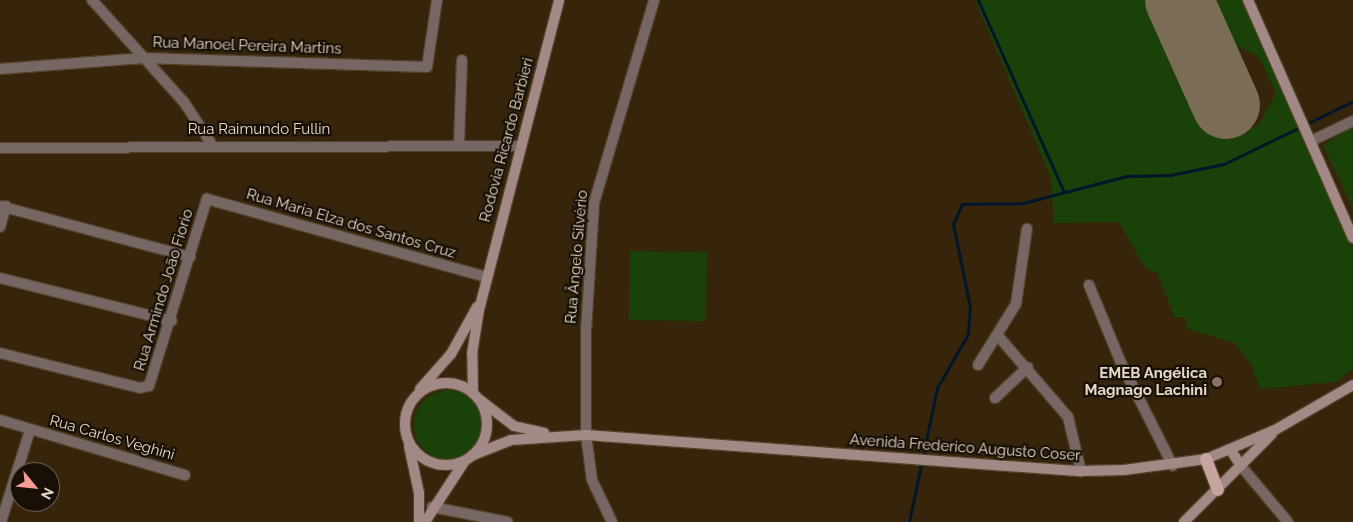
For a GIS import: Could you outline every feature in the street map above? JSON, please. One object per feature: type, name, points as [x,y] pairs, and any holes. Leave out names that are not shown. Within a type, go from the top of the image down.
[{"type":"main road","name":"Rodovia Ricardo Barbieri","points":[[486,282],[519,146],[560,0]]},
{"type":"main road","points":[[1248,0],[1353,238]]},
{"type":"main road","points":[[425,522],[432,507],[470,457],[487,428],[476,396],[472,354],[486,282]]},
{"type":"main road","points":[[419,522],[417,473],[406,422],[414,400],[457,345],[486,282]]},
{"type":"main road","points":[[414,400],[425,390],[446,383],[476,396]]},
{"type":"main road","name":"Avenida Frederico Augusto Coser","points":[[470,457],[510,440],[557,435],[586,435],[1081,471],[1173,466],[1206,459],[1276,430],[1352,387]]},
{"type":"main road","name":"Avenida Frederico Augusto Coser","points":[[476,396],[514,426],[557,435]]},
{"type":"main road","points":[[1184,522],[1276,430]]},
{"type":"main road","points":[[408,437],[428,461],[452,465],[470,457]]},
{"type":"main road","points":[[1230,449],[1241,466]]},
{"type":"main road","points":[[1206,459],[1218,490]]},
{"type":"street","points":[[92,0],[184,102],[212,145]]},
{"type":"street","name":"Rua Manoel Pereira Martins","points":[[0,68],[144,58],[427,66],[437,0]]},
{"type":"street","name":"Rua Ângelo Silvério","points":[[612,522],[592,480],[586,435],[586,332],[594,203],[654,0]]},
{"type":"street","points":[[459,144],[462,60]]},
{"type":"street","points":[[1310,138],[1353,121]]},
{"type":"street","name":"Rua Raimundo Fullin","points":[[0,148],[459,144],[519,146]]},
{"type":"street","name":"Rua Maria Elza dos Santos Cruz","points":[[207,199],[486,282]]},
{"type":"street","name":"Rua Armindo João Fiorio","points":[[0,353],[140,388],[149,386],[155,377],[207,199]]},
{"type":"street","points":[[0,227],[3,206],[190,257]]},
{"type":"street","points":[[978,365],[999,337],[1016,304],[1026,229]]},
{"type":"street","points":[[0,278],[172,321]]},
{"type":"street","points":[[1089,285],[1121,363],[1173,466]]},
{"type":"street","points":[[999,337],[1028,368],[1068,417],[1081,471]]},
{"type":"street","points":[[994,398],[1028,368]]},
{"type":"street","name":"Rua Carlos Veghini","points":[[0,420],[185,475]]},
{"type":"street","points":[[1,522],[2,510],[30,430]]},
{"type":"street","points":[[1241,466],[1288,522]]},
{"type":"street","points":[[432,507],[508,522]]},
{"type":"green space","points":[[975,0],[1153,0],[1214,135],[1229,138],[1258,125],[1276,93],[1258,56],[1220,37],[1203,0],[1242,0],[1353,248],[1353,369],[1335,382],[1260,389],[1251,364],[1234,343],[1188,329],[1184,317],[1175,318],[1157,273],[1145,268],[1119,222],[1054,223],[1051,178]]},
{"type":"green space","points":[[1353,126],[1353,209],[1323,145]]},
{"type":"green space","points":[[630,251],[707,252],[706,321],[629,320]]},
{"type":"green space","points":[[449,390],[462,393],[474,400],[481,412],[484,425],[481,438],[474,450],[462,457],[449,460],[436,457],[424,450],[417,438],[414,425],[417,412],[424,400],[436,393]]},
{"type":"waterway","points":[[978,0],[1064,192]]},
{"type":"waterway","points":[[909,522],[937,388],[968,334],[970,307],[953,224],[962,204],[1023,203],[1127,176],[1170,175],[1224,164],[1353,101]]},
{"type":"runway","points":[[1179,0],[1226,105]]},
{"type":"place","name":"EMEB Angélica Magnago Lachini","points":[[1217,382]]}]
